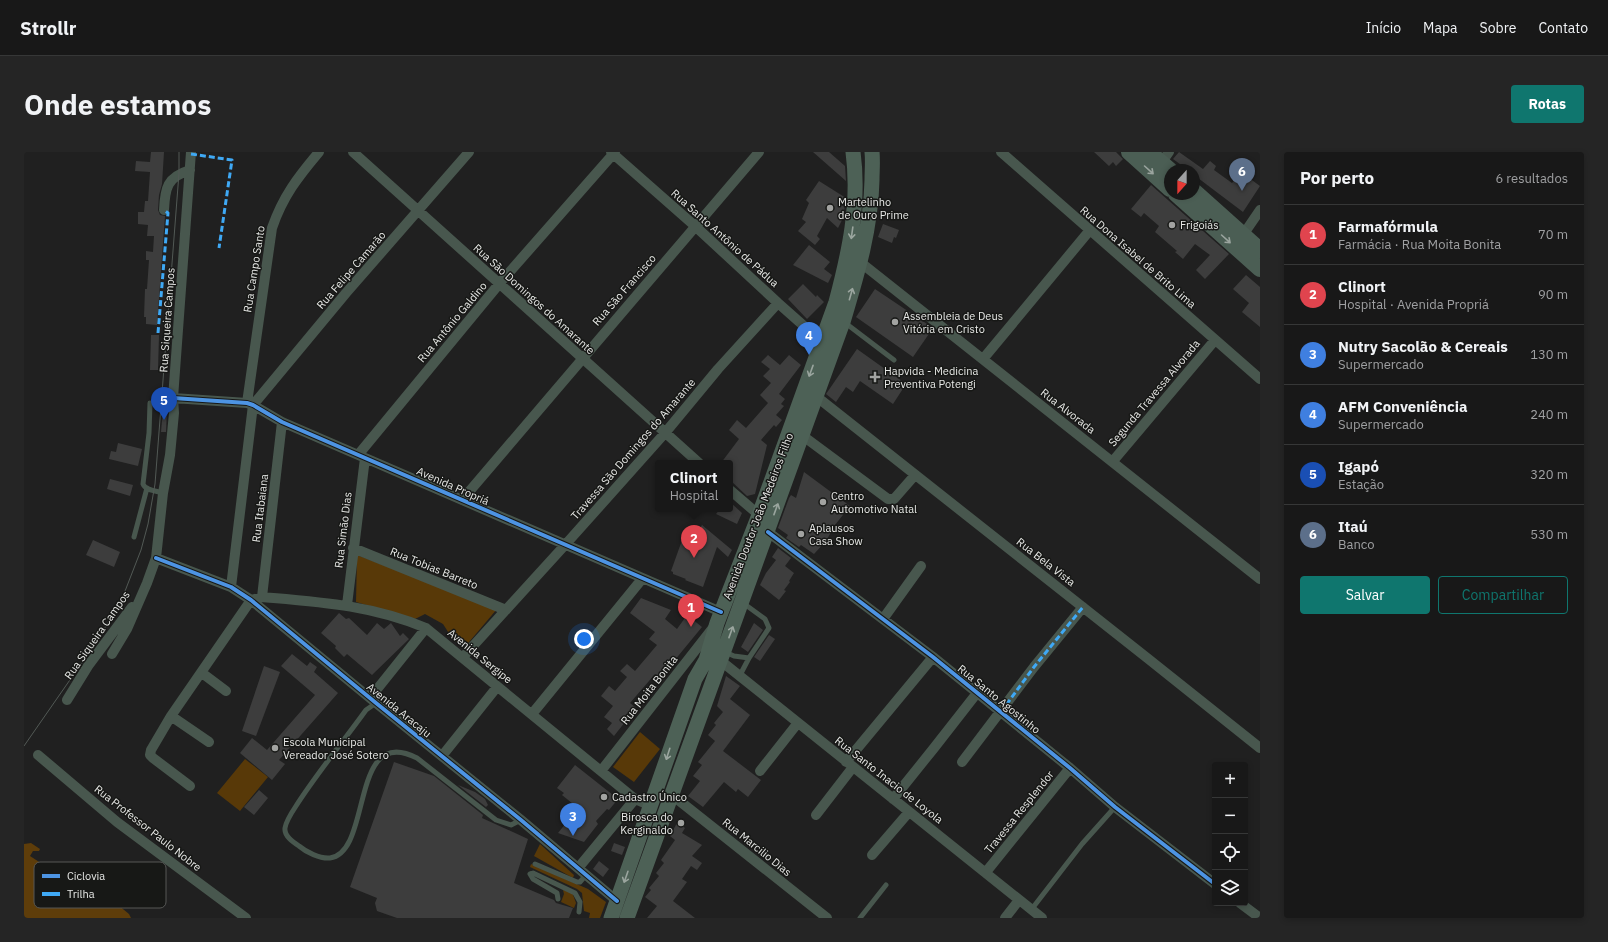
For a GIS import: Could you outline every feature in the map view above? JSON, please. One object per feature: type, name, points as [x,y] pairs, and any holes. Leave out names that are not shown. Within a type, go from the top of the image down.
[{"type":"highway","points":[[1129,152],[1164,184]]},
{"type":"highway","points":[[1149,152],[1167,161]]},
{"type":"highway","points":[[1200,196],[1260,250]]},
{"type":"highway","points":[[1183,200],[1260,269]]},
{"type":"main road","name":"Avenida Doutor João Medeiros Filho","points":[[611,918],[695,678],[706,660],[719,618],[759,515],[836,302],[849,247],[856,193],[853,152]]},
{"type":"main road","name":"Avenida Doutor João Medeiros Filho","points":[[627,918],[803,436],[843,322],[860,262],[869,215],[872,153]]},
{"type":"main road","points":[[697,723],[692,715],[692,711],[701,685],[706,660]]},
{"type":"main road","points":[[672,795],[673,773],[682,744],[681,738],[676,732]]},
{"type":"street","name":"Rua Siqueira Campos","points":[[112,654],[127,629],[156,558],[163,493],[170,455],[174,413],[173,398],[191,152]]},
{"type":"street","name":"Rua Campo Santo","points":[[231,586],[250,404],[272,228],[278,209],[286,195],[296,179],[319,152]]},
{"type":"street","name":"Rua São Domingos do Amarante","points":[[353,152],[696,460]]},
{"type":"street","name":"Rua Felipe Camarão","points":[[250,404],[469,152]]},
{"type":"street","name":"Rua São Francisco","points":[[462,500],[759,152]]},
{"type":"street","name":"Rua Dona Isabel de Brito Lima","points":[[1001,152],[1260,379]]},
{"type":"street","name":"Rua Santo Antônio de Pádua","points":[[613,153],[822,342]]},
{"type":"street","name":"Rua Antônio Galdino","points":[[362,456],[499,284],[613,153]]},
{"type":"street","points":[[164,210],[164,195],[167,186],[179,173],[190,170]]},
{"type":"street","points":[[1243,234],[1260,210]]},
{"type":"street","points":[[983,359],[1090,230]]},
{"type":"street","name":"Rua Alvorada","points":[[860,262],[1260,579]]},
{"type":"street","name":"Travessa São Domingos do Amarante","points":[[463,657],[665,433],[718,369],[778,303]]},
{"type":"street","name":"Segunda Travessa Alvorada","points":[[1113,462],[1215,340]]},
{"type":"street","name":"Rua Bela Vista","points":[[817,397],[1260,748]]},
{"type":"street","name":"Avenida Propriá","points":[[173,398],[250,404],[282,422],[642,579],[719,618]]},
{"type":"street","name":"Rua Itabaiana","points":[[262,597],[282,422]]},
{"type":"street","points":[[803,436],[888,499],[894,500],[915,475]]},
{"type":"street","name":"Rua Simão Dias","points":[[346,605],[362,456]]},
{"type":"street","points":[[733,493],[759,515]]},
{"type":"street","name":"Rua Santo Agostinho","points":[[768,532],[933,657],[1070,768],[1115,807],[1212,882]]},
{"type":"street","name":"Rua Tobias Barreto","points":[[353,548],[506,610]]},
{"type":"street","name":"Avenida Aracaju","points":[[156,558],[231,586],[251,600],[373,701],[521,820],[617,901]]},
{"type":"street","points":[[883,619],[921,566]]},
{"type":"street","points":[[532,714],[642,579]]},
{"type":"street","name":"Rua Siqueira Campos","points":[[67,700],[88,666],[128,613],[147,583]]},
{"type":"street","points":[[190,786],[150,755],[154,743],[251,600],[262,597]]},
{"type":"street","name":"Avenida Sergipe","points":[[262,597],[346,605],[394,615],[426,628],[635,799],[651,806]]},
{"type":"street","points":[[962,762],[1034,667],[1083,607]]},
{"type":"street","name":"Rua Moita Bonita","points":[[601,771],[719,618]]},
{"type":"street","points":[[373,701],[426,628]]},
{"type":"street","name":"Rua Santo Inacio de Loyola","points":[[723,656],[739,677],[1042,918]]},
{"type":"street","points":[[816,815],[849,764],[933,657]]},
{"type":"street","points":[[202,673],[226,691]]},
{"type":"street","points":[[442,756],[497,687]]},
{"type":"street","points":[[893,799],[977,693]]},
{"type":"street","points":[[171,716],[209,742]]},
{"type":"street","points":[[760,771],[797,724]]},
{"type":"street","name":"Rua Professor Paulo Nobre","points":[[38,755],[117,822],[246,918]]},
{"type":"street","name":"Travessa Resplendor","points":[[986,872],[1070,768]]},
{"type":"street","name":"Rua Marcilio Dias","points":[[672,795],[827,918]]},
{"type":"street","points":[[583,871],[635,799]]},
{"type":"street","points":[[872,855],[908,812]]},
{"type":"street","points":[[1005,918],[1019,900]]},
{"type":"street","points":[[1244,906],[1260,918]]},
{"type":"lane","points":[[843,322],[894,360]]},
{"type":"lane","points":[[150,403],[149,433],[143,484],[147,488],[163,493]]},
{"type":"lane","points":[[134,537],[147,488]]},
{"type":"lane","points":[[739,677],[749,658],[769,628],[766,619],[742,602]]},
{"type":"lane","points":[[723,656],[749,658]]},
{"type":"lane","points":[[373,701],[308,787],[293,811],[286,824],[285,833],[288,838],[305,851],[315,855],[328,858],[338,855],[347,846],[370,774],[383,757],[390,753],[398,752],[406,752],[417,758],[496,820],[511,825],[521,820]]},
{"type":"lane","points":[[1031,910],[1082,844],[1115,807]]},
{"type":"lane","points":[[535,864],[577,882],[580,882],[583,871]]},
{"type":"lane","points":[[558,899],[558,893],[533,879],[530,874],[532,873],[540,876],[575,893],[580,902],[579,912]]},
{"type":"lane","points":[[860,918],[886,885]]},
{"type":"shaded area","points":[[357,555],[497,609],[464,648],[452,638],[443,624],[425,614],[415,619],[356,602]]},
{"type":"shaded area","points":[[640,732],[660,749],[634,782],[613,767]]},
{"type":"shaded area","points":[[245,759],[268,777],[240,811],[217,793]]},
{"type":"shaded area","points":[[31,843],[40,849],[39,851],[33,851],[30,856],[39,862],[34,862],[34,908],[122,908],[129,914],[131,918],[24,918],[24,844]]},
{"type":"shaded area","points":[[540,844],[574,875],[573,878],[534,856]]},
{"type":"shaded area","points":[[531,864],[588,889],[606,902],[600,918],[589,918],[590,913],[584,911],[582,893],[577,889],[530,867]]},
{"type":"shaded area","points":[[563,890],[572,892],[576,903],[574,908],[561,902],[564,894]]},
{"type":"building","points":[[151,152],[164,152],[162,184],[159,195],[158,210],[160,215],[165,216],[157,325],[146,324],[146,317],[144,317],[145,289],[147,289],[149,260],[146,260],[146,251],[153,252],[154,236],[147,236],[148,225],[138,224],[138,212],[144,212],[145,201],[148,201],[150,172],[135,171],[136,161],[150,162]]},
{"type":"building","points":[[813,152],[829,152],[845,166],[846,181]]},
{"type":"building","points":[[1094,152],[1116,152],[1123,159],[1116,166],[1113,162],[1109,166]]},
{"type":"building","points":[[1179,152],[1196,164],[1180,164],[1173,159]]},
{"type":"building","points":[[1210,161],[1216,166],[1214,170],[1232,183],[1241,172],[1260,186],[1243,212],[1200,180],[1200,167],[1203,169]]},
{"type":"building","name":"Martelinho de Ouro Prime","points":[[819,181],[846,198],[843,218],[838,228],[827,218],[817,236],[820,239],[815,245],[798,231],[806,222],[802,219],[809,203],[806,200]]},
{"type":"building","points":[[1151,185],[1164,196],[1164,200],[1168,200],[1229,254],[1205,279],[1196,270],[1210,255],[1195,244],[1183,259],[1175,252],[1177,251],[1155,232],[1159,226],[1144,213],[1141,217],[1131,209]]},
{"type":"building","points":[[883,224],[899,230],[892,243],[878,237]]},
{"type":"building","points":[[809,245],[830,262],[824,269],[832,275],[828,283],[793,265]]},
{"type":"building","points":[[1246,275],[1260,287],[1260,327],[1242,312],[1249,303],[1233,289]]},
{"type":"building","points":[[803,284],[816,297],[817,295],[824,302],[807,319],[788,299]]},
{"type":"building","name":"Assembleia de Deus Vitória em Cristo","points":[[875,289],[933,328],[913,357],[856,317]]},
{"type":"building","points":[[151,335],[159,335],[158,370],[150,370]]},
{"type":"building","name":"Hapvida - Medicina Preventiva Potengi","points":[[857,349],[906,384],[893,404],[860,381],[853,392],[846,387],[836,402],[826,394]]},
{"type":"building","points":[[768,355],[780,365],[789,355],[801,365],[779,394],[785,399],[781,404],[784,406],[776,415],[782,420],[776,427],[774,425],[761,440],[767,445],[755,494],[747,496],[733,483],[733,460],[723,460],[739,439],[729,430],[737,420],[746,428],[768,403],[760,395],[771,383],[763,376],[770,369],[761,362]]},
{"type":"building","points":[[163,410],[167,410],[166,432],[161,432]]},
{"type":"building","points":[[118,443],[142,449],[138,466],[109,459],[111,451],[116,452]]},
{"type":"building","points":[[804,472],[850,506],[835,525],[826,541],[814,554],[801,545],[799,547],[786,538],[788,535],[778,528],[789,498],[791,495],[796,498]]},
{"type":"building","points":[[110,479],[133,485],[130,496],[107,489]]},
{"type":"building","points":[[733,505],[742,513],[737,524],[716,514],[718,512],[733,512]]},
{"type":"building","points":[[702,525],[732,550],[728,557],[717,547],[703,587],[673,574],[671,571],[685,532],[695,536]]},
{"type":"building","points":[[93,540],[120,552],[114,567],[86,555]]},
{"type":"building","points":[[778,548],[791,558],[785,566],[794,573],[784,590],[786,591],[779,600],[760,585],[766,573],[776,560],[772,557]]},
{"type":"building","points":[[641,598],[671,610],[665,619],[677,629],[687,615],[702,627],[660,678],[655,674],[630,703],[636,708],[614,736],[607,729],[612,723],[604,717],[613,706],[601,696],[609,686],[615,691],[627,677],[620,671],[627,664],[635,671],[657,645],[649,639],[655,632],[630,613]]},
{"type":"building","points":[[339,613],[346,619],[349,618],[367,635],[377,623],[384,629],[391,623],[400,636],[403,633],[409,639],[372,675],[347,654],[344,657],[335,648],[336,646],[321,633]]},
{"type":"building","points":[[754,623],[763,630],[748,652],[741,647]]},
{"type":"building","points":[[769,635],[775,639],[760,661],[754,657]]},
{"type":"building","points":[[292,654],[307,666],[310,662],[317,667],[314,672],[338,693],[279,760],[285,764],[272,780],[240,753],[252,738],[267,750],[315,695],[281,666]]},
{"type":"building","points":[[264,666],[280,672],[256,736],[242,731]]},
{"type":"building","points":[[726,676],[740,686],[730,699],[750,715],[723,751],[761,780],[748,797],[738,789],[736,792],[724,782],[703,807],[688,796],[700,781],[693,776],[702,765],[698,762],[715,741],[708,735],[716,725],[714,723],[723,712],[717,706]]},
{"type":"building","points":[[394,762],[434,776],[483,815],[482,818],[528,839],[514,883],[554,900],[556,903],[573,908],[569,918],[397,918],[377,911],[375,903],[377,898],[350,887]]},
{"type":"building","points":[[575,765],[618,799],[609,810],[607,809],[596,821],[598,824],[584,842],[558,833],[578,808],[562,795],[564,793],[557,788]]},
{"type":"building","points":[[458,785],[475,792],[485,799],[488,805],[486,807]]},
{"type":"building","points":[[259,790],[268,798],[254,815],[244,807]]},
{"type":"building","points":[[677,823],[685,828],[682,833],[702,845],[692,856],[702,863],[697,870],[691,866],[682,879],[687,882],[673,901],[695,918],[647,918],[657,906],[645,897],[651,890],[649,888],[659,876],[656,873],[664,863],[661,860],[675,840],[670,836]]},
{"type":"building","points":[[614,843],[625,847],[622,855],[611,851]]},
{"type":"building","points":[[599,861],[609,869],[603,877],[593,869]]},
{"type":"tram line","points":[[24,746],[90,651],[120,604],[141,550],[148,524],[155,484],[179,173],[179,152]]},
{"type":"marked path","points":[[191,154],[232,160],[219,248]]},
{"type":"marked path","points":[[158,333],[168,213],[164,210]]},
{"type":"marked path","points":[[1001,712],[1034,667],[1083,607]]},
{"type":"cycle path","points":[[173,398],[247,403],[253,405],[282,422],[721,612]]},
{"type":"cycle path","points":[[768,532],[933,657],[1070,768],[1115,807],[1212,882]]},
{"type":"cycle path","points":[[156,558],[231,587],[251,600],[521,820],[617,901]]},
{"type":"place","name":"Itaú","points":[[1242,191]]},
{"type":"place","name":"Martelinho de Ouro Prime","points":[[830,208]]},
{"type":"place","name":"Frigoiás","points":[[1172,225]]},
{"type":"place","name":"Assembleia de Deus Vitória em Cristo","points":[[895,322]]},
{"type":"place","name":"AFM Conveniência","points":[[809,355]]},
{"type":"place","name":"Hapvida - Medicina Preventiva Potengi","points":[[875,377]]},
{"type":"place","name":"Igapó","points":[[164,420]]},
{"type":"place","name":"Centro Automotivo Natal","points":[[823,502]]},
{"type":"place","name":"Aplausos Casa Show","points":[[801,534]]},
{"type":"place","name":"Clinort","points":[[694,558]]},
{"type":"place","name":"Farmafórmula","points":[[691,627]]},
{"type":"place","name":"Escola Municipal Vereador José Sotero","points":[[275,748]]},
{"type":"place","name":"Cadastro Único","points":[[604,797]]},
{"type":"place","name":"Birosca do Kerginaldo","points":[[681,823]]},
{"type":"place","name":"Nutry Sacolão & Cereais","points":[[573,836]]}]
